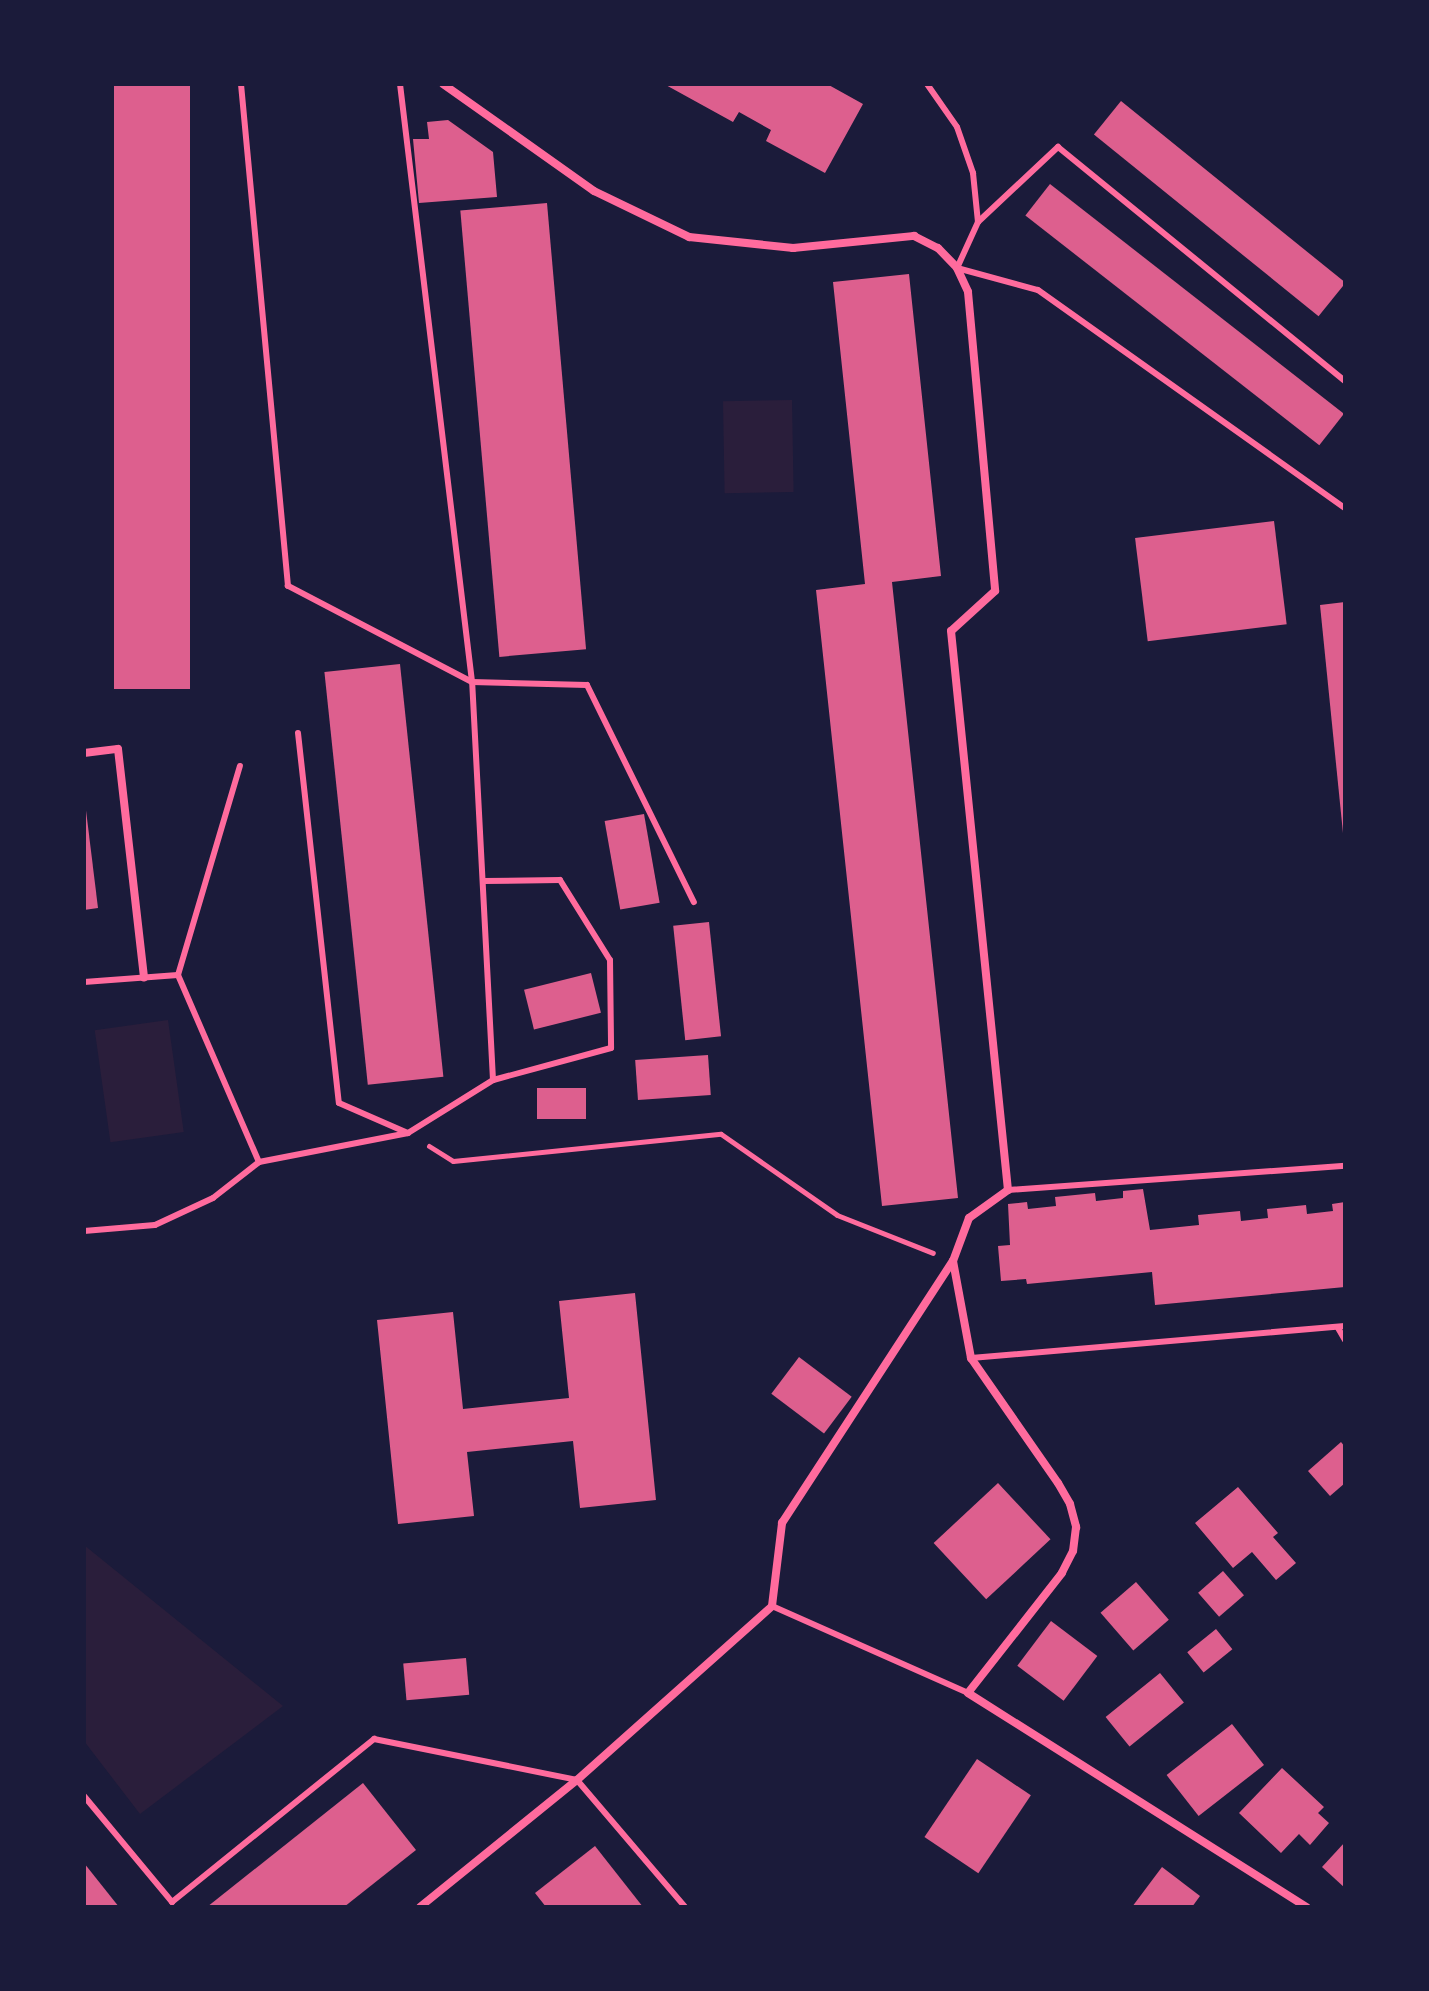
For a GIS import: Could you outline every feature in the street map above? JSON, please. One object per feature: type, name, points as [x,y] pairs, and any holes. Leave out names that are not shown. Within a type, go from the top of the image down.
[{"type":"street","points":[[420,1907],[577,1780],[772,1606],[782,1523],[953,1261],[969,1218],[1008,1190],[951,631],[995,591],[968,292],[957,268],[938,248],[914,236],[793,248],[689,237],[594,191],[443,84]]},
{"type":"street","points":[[84,753],[118,749],[144,978]]},
{"type":"street","points":[[953,1261],[971,1358],[1058,1483],[1070,1504],[1076,1527],[1073,1551],[1062,1573],[968,1693],[1307,1907]]},
{"type":"lane","points":[[241,84],[288,586],[472,682],[587,685],[694,902]]},
{"type":"lane","points":[[400,84],[472,682],[493,1080]]},
{"type":"lane","points":[[927,84],[957,127],[973,173],[978,222]]},
{"type":"lane","points":[[1345,381],[1058,147],[978,222],[957,268],[1038,290],[1345,508]]},
{"type":"lane","points":[[298,733],[339,1103],[408,1133]]},
{"type":"lane","points":[[240,766],[178,975],[259,1162]]},
{"type":"lane","points":[[84,1231],[155,1225],[213,1198],[259,1162],[408,1133],[493,1080],[611,1048],[610,960],[560,880],[483,881]]},
{"type":"lane","points":[[84,982],[178,975]]},
{"type":"lane","points":[[1008,1190],[1345,1166]]},
{"type":"lane","points":[[971,1358],[1341,1327],[1345,1340]]},
{"type":"lane","points":[[772,1606],[968,1693]]},
{"type":"lane","points":[[84,1796],[172,1902],[374,1739],[577,1780],[685,1907]]},
{"type":"path","points":[[408,1133],[453,1161],[721,1134],[837,1215],[953,1261]]},
{"type":"shaded area","points":[[792,400],[794,492],[725,493],[723,401]]},
{"type":"shaded area","points":[[168,1020],[184,1132],[110,1142],[95,1030]]},
{"type":"shaded area","points":[[84,1545],[283,1706],[140,1814],[84,1741]]},
{"type":"building","points":[[114,84],[190,84],[190,689],[114,689]]},
{"type":"building","points":[[664,84],[827,84],[863,104],[825,173],[766,141],[771,130],[739,112],[733,122]]},
{"type":"building","points":[[1121,101],[1345,282],[1319,316],[1094,134]]},
{"type":"building","points":[[448,120],[493,152],[497,197],[419,203],[413,139],[429,139],[427,122]]},
{"type":"building","points":[[1050,184],[1344,414],[1319,445],[1025,216]]},
{"type":"building","points":[[547,203],[586,649],[499,657],[460,211]]},
{"type":"building","points":[[909,274],[941,576],[892,582],[958,1198],[882,1206],[816,590],[865,584],[833,282]]},
{"type":"building","points":[[1274,521],[1287,624],[1148,641],[1135,538]]},
{"type":"building","points":[[1345,602],[1345,833],[1343,833],[1320,605]]},
{"type":"building","points":[[400,664],[443,1077],[368,1085],[324,672]]},
{"type":"building","points":[[84,794],[98,908],[84,910]]},
{"type":"building","points":[[644,814],[660,903],[620,910],[605,821]]},
{"type":"building","points":[[709,922],[721,1036],[685,1040],[673,926]]},
{"type":"building","points":[[591,973],[601,1013],[534,1029],[524,990]]},
{"type":"building","points":[[708,1055],[711,1095],[638,1100],[635,1060]]},
{"type":"building","points":[[537,1088],[586,1088],[586,1119],[537,1119]]},
{"type":"building","points":[[1143,1189],[1150,1230],[1199,1225],[1198,1215],[1240,1211],[1241,1221],[1268,1218],[1267,1209],[1306,1205],[1307,1214],[1333,1211],[1332,1204],[1345,1202],[1345,1287],[1155,1305],[1152,1272],[1027,1284],[1026,1279],[1001,1281],[998,1246],[1010,1245],[1008,1204],[1027,1202],[1028,1209],[1056,1206],[1055,1197],[1095,1193],[1096,1201],[1123,1198],[1123,1191]]},
{"type":"building","points":[[635,1293],[656,1500],[580,1508],[573,1441],[467,1452],[474,1516],[398,1524],[377,1320],[453,1312],[463,1409],[569,1398],[559,1301]]},
{"type":"building","points":[[799,1357],[852,1397],[824,1433],[771,1394]]},
{"type":"building","points":[[1341,1442],[1345,1447],[1345,1483],[1330,1496],[1308,1471]]},
{"type":"building","points":[[998,1483],[1051,1539],[986,1599],[934,1543]]},
{"type":"building","points":[[1238,1487],[1278,1533],[1273,1537],[1296,1563],[1276,1580],[1252,1552],[1233,1568],[1195,1523]]},
{"type":"building","points":[[1223,1571],[1244,1595],[1219,1617],[1198,1593]]},
{"type":"building","points":[[1136,1582],[1169,1620],[1133,1651],[1101,1613]]},
{"type":"building","points":[[1051,1621],[1097,1656],[1064,1701],[1017,1666]]},
{"type":"building","points":[[1216,1629],[1232,1649],[1204,1672],[1187,1652]]},
{"type":"building","points":[[466,1658],[469,1695],[406,1700],[403,1663]]},
{"type":"building","points":[[1160,1673],[1184,1703],[1130,1747],[1106,1717]]},
{"type":"building","points":[[1232,1724],[1264,1765],[1199,1816],[1167,1775]]},
{"type":"building","points":[[977,1759],[1031,1795],[978,1873],[924,1837]]},
{"type":"building","points":[[1282,1768],[1324,1807],[1318,1813],[1329,1823],[1310,1845],[1299,1834],[1281,1853],[1239,1813]]},
{"type":"building","points":[[363,1783],[416,1850],[344,1907],[207,1907]]},
{"type":"building","points":[[1345,1842],[1345,1888],[1322,1867]]},
{"type":"building","points":[[595,1846],[643,1907],[546,1907],[535,1893]]},
{"type":"building","points":[[84,1863],[119,1907],[84,1907]]},
{"type":"building","points":[[1162,1867],[1200,1896],[1192,1907],[1132,1907]]}]
